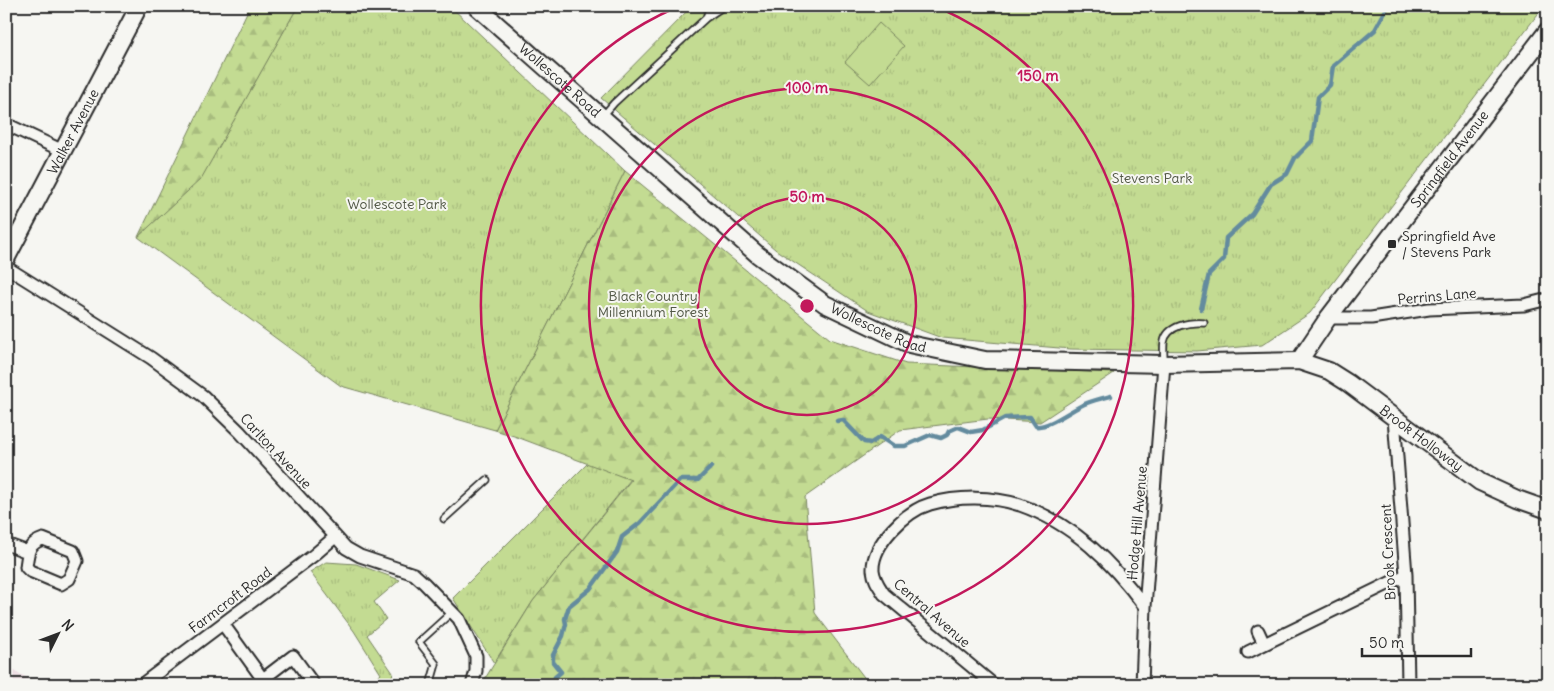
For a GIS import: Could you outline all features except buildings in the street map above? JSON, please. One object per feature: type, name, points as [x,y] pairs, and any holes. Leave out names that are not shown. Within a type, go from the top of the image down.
[{"type":"street","name":"Walker Avenue","points":[[6,258],[139,6]]},
{"type":"street","name":"Wollescote Road","points":[[476,6],[758,255],[825,304],[909,344],[985,360],[1164,364],[1299,361]]},
{"type":"street","name":"Springfield Avenue","points":[[1299,361],[1328,318],[1548,30]]},
{"type":"street","points":[[6,124],[63,151]]},
{"type":"street","name":"Carlton Avenue","points":[[6,267],[151,358],[203,396],[240,432],[346,548],[360,556],[414,574],[459,619],[476,656],[476,672],[472,685]]},
{"type":"street","name":"Perrins Lane","points":[[1328,318],[1371,318],[1429,309],[1524,305],[1548,300]]},
{"type":"street","name":"Brook Holloway","points":[[1299,361],[1329,371],[1367,397],[1480,482],[1517,499],[1548,510]]},
{"type":"street","name":"Hodge Hill Avenue","points":[[1142,685],[1145,607],[1164,364]]},
{"type":"street","name":"Brook Crescent","points":[[1394,418],[1406,575],[1408,685]]},
{"type":"street","name":"Central Avenue","points":[[994,685],[884,594],[876,581],[873,570],[875,558],[886,537],[901,521],[918,509],[929,504],[956,499],[990,499],[1018,504],[1047,515],[1074,532],[1112,566],[1123,577],[1145,607]]},
{"type":"street","name":"Farmcroft Road","points":[[141,685],[314,555],[335,537]]},
{"type":"street","points":[[43,539],[73,551],[77,561],[70,579],[61,584],[30,571],[26,567],[28,552],[33,542],[43,539]]},
{"type":"street","points":[[6,544],[28,552]]},
{"type":"street","points":[[1248,652],[1406,575]]},
{"type":"street","points":[[223,624],[265,682],[293,656],[314,685]]},
{"type":"street","points":[[1258,631],[1264,644]]},
{"type":"lane","points":[[706,18],[710,6]]},
{"type":"lane","points":[[601,117],[706,18],[724,6]]},
{"type":"lane","points":[[1164,364],[1164,342],[1167,334],[1182,325],[1195,322],[1204,323]]},
{"type":"lane","points":[[444,519],[487,480]]},
{"type":"lane","points":[[430,685],[436,664],[419,642],[452,612]]},
{"type":"shaded area","points":[[6,666],[40,685],[6,685]]},
{"type":"green space","points":[[250,6],[298,6],[201,179],[138,237]]},
{"type":"green space","name":"Wollescote Park","points":[[298,6],[450,6],[625,171],[495,430],[341,386],[138,237],[201,178]]},
{"type":"green space","name":"Stevens Park","points":[[692,6],[1544,6],[1310,313],[1262,345],[1197,351],[1071,349],[942,338],[868,311],[776,250],[601,98]]},
{"type":"green space","points":[[879,23],[904,46],[870,84],[845,62]]},
{"type":"green space","name":"Black Country Millennium Forest","points":[[625,171],[830,339],[906,364],[1114,373],[1040,422],[988,419],[900,430],[805,497],[815,613],[870,685],[484,685],[486,677],[533,601],[631,480],[495,430]]},
{"type":"green space","points":[[588,463],[631,479],[533,601],[494,663],[453,598]]},
{"type":"green space","points":[[326,562],[356,564],[400,580],[374,602],[386,619],[367,635],[393,673],[389,685],[370,685],[381,674],[354,631],[310,572]]},
{"type":"waterway","points":[[1201,309],[1209,274],[1224,259],[1226,238],[1252,214],[1271,184],[1287,174],[1295,158],[1312,141],[1318,97],[1330,85],[1333,66],[1375,30],[1388,6]]},
{"type":"waterway","points":[[837,421],[843,420],[864,442],[871,443],[880,437],[894,446],[905,446],[930,435],[941,438],[947,435],[949,431],[958,427],[971,432],[983,430],[1005,418],[1030,417],[1036,426],[1041,426],[1087,403],[1111,396]]},
{"type":"waterway","points":[[552,685],[555,677],[561,672],[553,662],[553,655],[563,636],[569,606],[590,589],[617,552],[622,537],[640,523],[680,480],[698,480],[711,467]]},
{"type":"place","name":"Springfield Ave / Stevens Park","points":[[1392,244]]}]
